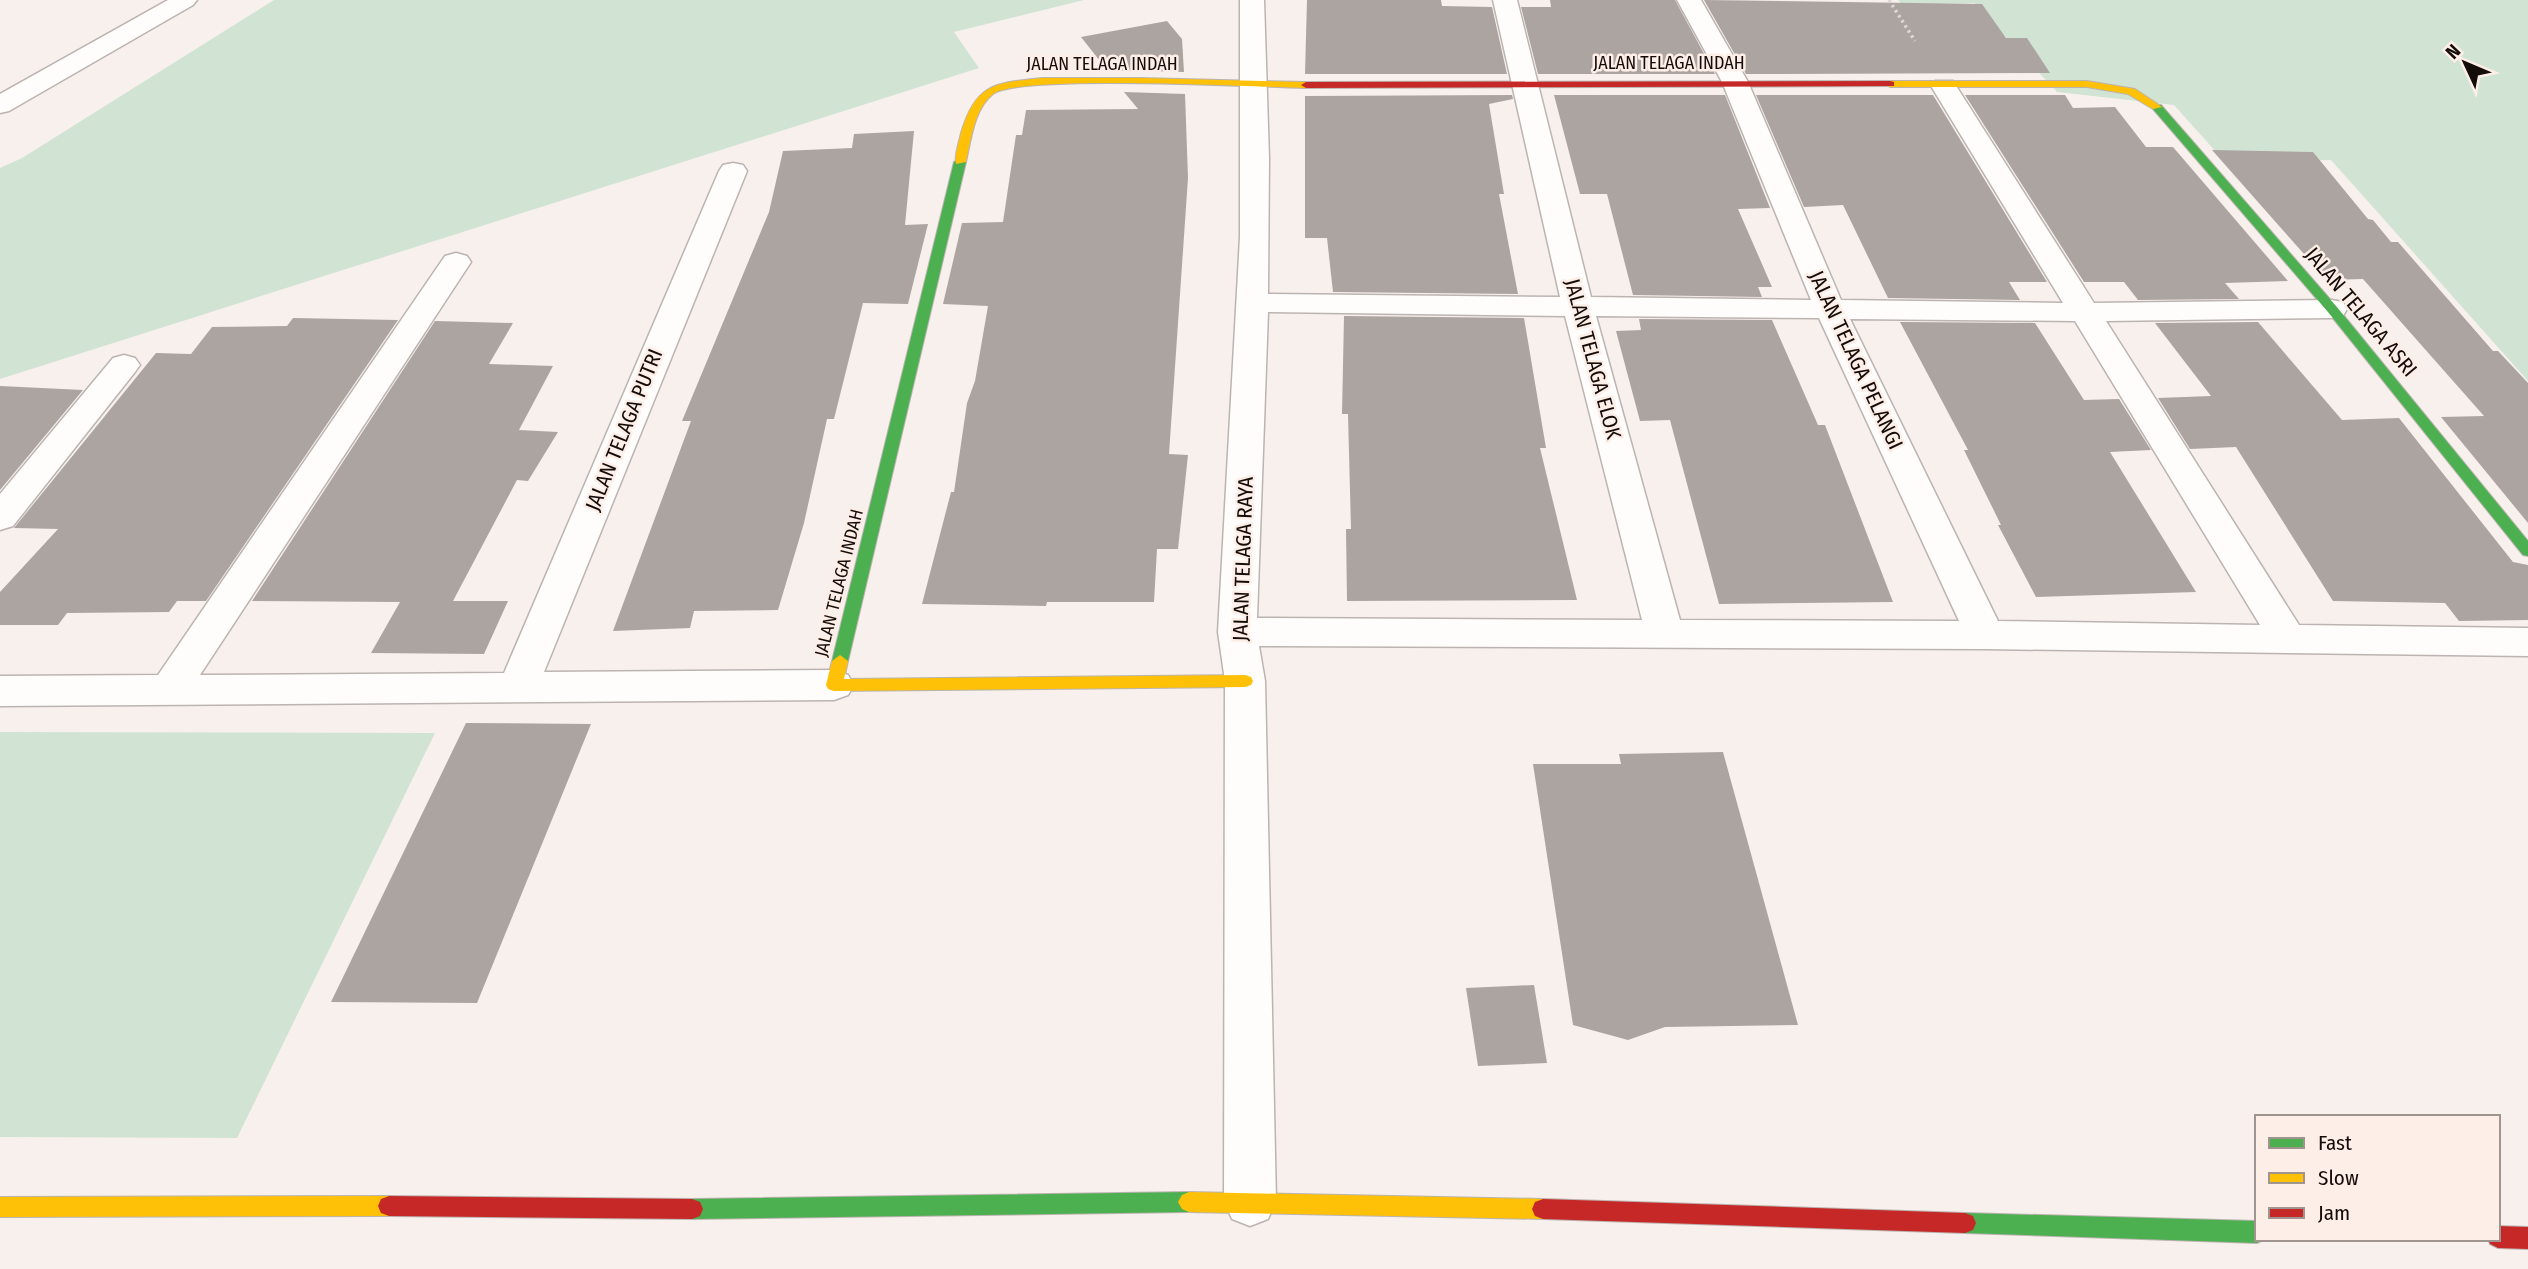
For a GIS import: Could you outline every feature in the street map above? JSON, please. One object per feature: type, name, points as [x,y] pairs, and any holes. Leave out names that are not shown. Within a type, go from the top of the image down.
[{"type":"street","points":[[0,105],[185,0]]},
{"type":"street","name":"JALAN TELAGA RAYA","points":[[1250,1201],[1245,681],[1237,632],[1255,303],[1256,85],[1252,0]]},
{"type":"street","name":"JALAN TELAGA ELOK","points":[[1505,0],[1578,307],[1665,635]]},
{"type":"street","name":"JALAN TELAGA PELANGI","points":[[1689,0],[1735,82],[1829,307],[1985,635]]},
{"type":"street","name":"JALAN TELAGA INDAH","points":[[1245,681],[834,685],[970,119],[982,99],[992,89],[1010,83],[1055,81],[1256,85],[1735,82],[1944,86],[2110,85],[2145,96],[2155,105]]},
{"type":"street","points":[[1944,86],[2290,639]]},
{"type":"street","name":"JALAN TELAGA ASRI","points":[[2155,105],[2332,309],[2528,551]]},
{"type":"street","name":"JALAN TELAGA PUTRI","points":[[517,689],[733,171]]},
{"type":"street","points":[[170,688],[456,262]]},
{"type":"street","points":[[1255,303],[1829,307],[2083,312],[2332,309]]},
{"type":"street","points":[[0,518],[124,365]]},
{"type":"street","points":[[1237,632],[1985,635],[2528,642]]},
{"type":"street","points":[[0,691],[834,685]]},
{"type":"street","points":[[0,1207],[502,1206],[727,1209],[1250,1201],[1792,1215],[2082,1229],[2255,1232]]},
{"type":"street","points":[[2500,1237],[2528,1238]]},
{"type":"green space","points":[[274,0],[1084,0],[954,32],[979,68],[0,379],[0,168],[22,158]]},
{"type":"green space","points":[[1898,0],[2528,0],[2528,381],[2331,160],[2226,163],[2174,105],[2057,92],[1974,3],[1902,5]]},
{"type":"green space","points":[[0,732],[435,733],[237,1138],[0,1137]]},
{"type":"building","points":[[1307,0],[1441,0],[1442,6],[1492,7],[1507,74],[1305,74]]},
{"type":"building","points":[[1550,0],[1675,0],[1715,74],[1538,74],[1521,7],[1551,7]]},
{"type":"building","points":[[1704,0],[1982,4],[2006,38],[2027,38],[2050,73],[1746,74]]},
{"type":"building","points":[[1167,21],[1182,39],[1184,72],[1107,70],[1081,37]]},
{"type":"building","points":[[1124,92],[1185,94],[1188,178],[1169,454],[1188,455],[1178,549],[1157,549],[1154,602],[1047,602],[1046,606],[922,604],[951,492],[954,492],[967,403],[975,381],[988,306],[943,304],[962,223],[1003,222],[1016,135],[1022,135],[1026,110],[1138,109]]},
{"type":"building","points":[[1512,95],[1513,99],[1489,104],[1504,194],[1499,194],[1518,294],[1333,292],[1327,238],[1305,238],[1305,96]]},
{"type":"building","points":[[1554,95],[1725,95],[1770,208],[1738,209],[1772,287],[1758,287],[1762,297],[1633,295],[1607,194],[1580,194]]},
{"type":"building","points":[[1756,95],[1933,95],[2047,282],[2009,282],[2020,300],[1888,298],[1843,205],[1804,207]]},
{"type":"building","points":[[1965,95],[2065,95],[2073,108],[2115,107],[2146,147],[2173,147],[2288,281],[2225,283],[2239,299],[2138,300],[2124,282],[2084,282]]},
{"type":"building","points":[[914,131],[905,225],[928,224],[908,304],[863,303],[834,419],[827,419],[804,523],[778,610],[694,611],[690,628],[613,631],[691,421],[682,421],[769,212],[783,151],[852,148],[854,134]]},
{"type":"building","points":[[2212,150],[2313,152],[2368,219],[2373,220],[2391,242],[2398,242],[2493,351],[2498,351],[2528,383],[2528,523],[2441,417],[2484,416],[2363,279],[2327,280]]},
{"type":"building","points":[[1344,316],[1524,318],[1546,448],[1540,448],[1577,600],[1347,601],[1346,529],[1351,529],[1348,414],[1342,414]]},
{"type":"building","points":[[293,318],[398,320],[206,601],[177,601],[169,612],[67,613],[58,625],[0,625],[0,592],[58,529],[14,528],[156,353],[191,354],[212,327],[287,326]]},
{"type":"building","points":[[1639,319],[1772,320],[1818,425],[1825,425],[1893,602],[1719,604],[1670,420],[1640,421],[1616,331],[1641,330]]},
{"type":"building","points":[[435,321],[513,323],[489,364],[553,366],[519,430],[558,432],[528,481],[517,480],[453,601],[508,601],[484,654],[371,653],[400,602],[252,601]]},
{"type":"building","points":[[1900,322],[2035,323],[2084,400],[2119,399],[2151,450],[2110,452],[2196,592],[2036,597],[1998,525],[2001,525],[1964,450],[1968,450]]},
{"type":"building","points":[[2258,322],[2342,420],[2399,418],[2513,562],[2528,565],[2528,620],[2459,621],[2445,603],[2333,601],[2236,447],[2190,449],[2158,398],[2211,396],[2155,323]]},
{"type":"building","points":[[0,386],[83,390],[0,490]]},
{"type":"building","points":[[466,723],[591,724],[477,1003],[331,1002]]},
{"type":"building","points":[[1723,752],[1798,1025],[1665,1027],[1628,1040],[1573,1025],[1533,764],[1621,764],[1619,754]]},
{"type":"building","points":[[1534,985],[1547,1063],[1478,1066],[1466,988]]},
{"type":"traffic: fast","points":[[2157,107],[2332,309],[2528,551]]},
{"type":"traffic: fast","points":[[840,661],[960,162]]},
{"type":"traffic: fast","points":[[692,1209],[1189,1202]]},
{"type":"traffic: fast","points":[[1965,1223],[2255,1232]]},
{"type":"traffic: slow","points":[[960,162],[970,123],[978,105],[991,90],[1009,85],[1088,81],[1306,85]]},
{"type":"traffic: slow","points":[[1890,84],[2087,84],[2131,91],[2157,107]]},
{"type":"traffic: slow","points":[[840,661],[834,685],[1245,681]]},
{"type":"traffic: slow","points":[[1189,1202],[1543,1209]]},
{"type":"traffic: slow","points":[[0,1207],[389,1206]]},
{"type":"traffic: jam","points":[[1306,85],[1890,84]]},
{"type":"traffic: jam","points":[[389,1206],[692,1209]]},
{"type":"traffic: jam","points":[[1543,1209],[1965,1223]]},
{"type":"traffic: jam","points":[[2500,1237],[2528,1238]]}]
